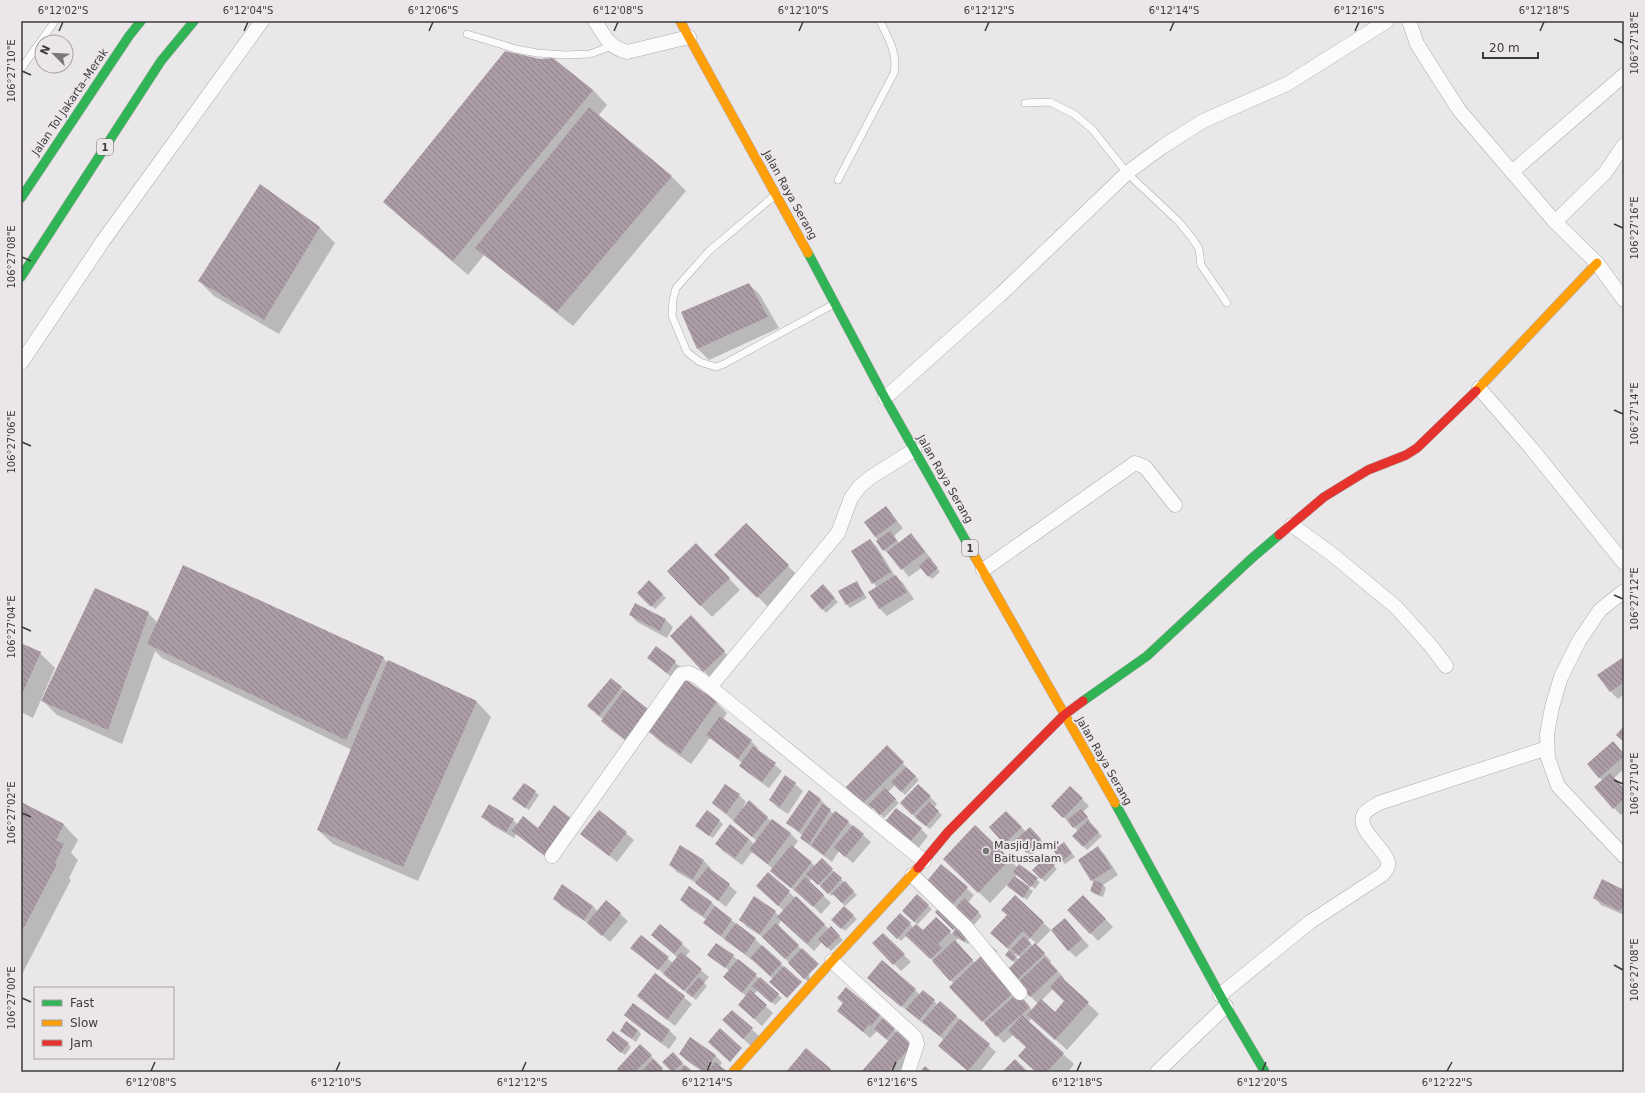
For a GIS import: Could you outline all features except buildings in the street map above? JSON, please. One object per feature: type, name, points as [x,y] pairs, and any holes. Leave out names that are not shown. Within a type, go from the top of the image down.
[{"type":"main road","name":"Jalan Tol Jakarta–Merak","points":[[21,198],[129,36],[141,21]]},
{"type":"main road","name":"1","points":[[21,277],[161,61],[194,21]]},
{"type":"main road","name":"Jalan Raya Serang","points":[[680,21],[836,303],[885,398],[1116,806],[1223,1001],[1265,1072]]},
{"type":"main road","points":[[733,1072],[832,961],[912,875],[948,832],[1064,715],[1147,656],[1251,559],[1324,497],[1368,470],[1406,456],[1417,448],[1479,388],[1597,263]]},
{"type":"street","points":[[21,363],[103,241],[262,21]]},
{"type":"street","points":[[595,21],[612,46],[627,52],[689,37]]},
{"type":"street","points":[[885,398],[1000,295],[1127,173],[1162,147],[1203,121],[1287,84],[1387,21]]},
{"type":"street","points":[[1409,21],[1417,44],[1459,110],[1537,199],[1555,222],[1597,263],[1624,300]]},
{"type":"street","points":[[1512,172],[1624,75]]},
{"type":"street","points":[[1555,222],[1606,173],[1624,145]]},
{"type":"street","points":[[1479,388],[1531,448],[1624,563]]},
{"type":"street","points":[[710,687],[838,534],[851,498],[860,486],[914,450]]},
{"type":"street","points":[[983,570],[1135,464],[1144,467],[1175,505]]},
{"type":"street","points":[[1292,525],[1333,555],[1396,607],[1431,646],[1446,666]]},
{"type":"street","points":[[1624,591],[1600,610],[1579,641],[1561,677],[1552,707],[1547,734],[1548,758],[1558,786],[1624,856]]},
{"type":"street","points":[[552,856],[681,674],[688,673],[699,678],[924,861]]},
{"type":"street","points":[[1157,1072],[1223,1001],[1310,922],[1382,876],[1387,870],[1388,863],[1385,856],[1364,828],[1362,820],[1364,813],[1379,803],[1548,748]]},
{"type":"street","points":[[912,875],[966,927],[1020,993]]},
{"type":"street","points":[[832,961],[915,1037],[917,1044],[908,1072]]},
{"type":"lane","points":[[21,69],[55,21]]},
{"type":"lane","points":[[838,180],[894,73],[896,62],[893,49],[880,21]]},
{"type":"lane","points":[[467,34],[516,49],[537,53],[565,55],[590,54],[612,46]]},
{"type":"lane","points":[[1025,103],[1050,102],[1074,114],[1092,129],[1127,173],[1178,221],[1192,238],[1199,249],[1201,265],[1227,303]]},
{"type":"lane","points":[[776,194],[709,251],[676,288],[673,300],[672,316],[687,352],[700,362],[716,367],[836,303]]},
{"type":"traffic: fast","points":[[21,198],[129,36],[141,21]]},
{"type":"traffic: fast","points":[[21,277],[161,61],[194,21]]},
{"type":"traffic: fast","points":[[808,253],[885,398],[975,557]]},
{"type":"traffic: fast","points":[[1083,701],[1147,656],[1251,559],[1279,535]]},
{"type":"traffic: fast","points":[[1115,803],[1226,1006],[1265,1072]]},
{"type":"traffic: slow","points":[[680,21],[808,253]]},
{"type":"traffic: slow","points":[[1476,391],[1597,263]]},
{"type":"traffic: slow","points":[[975,557],[1115,803]]},
{"type":"traffic: slow","points":[[733,1072],[832,961],[918,868]]},
{"type":"traffic: jam","points":[[1279,535],[1324,497],[1368,470],[1406,455],[1417,448],[1476,391]]},
{"type":"traffic: jam","points":[[918,868],[948,832],[1064,715],[1083,701]]},
{"type":"place","name":"Masjid Jami' Baitussalam","points":[[986,851]]}]
